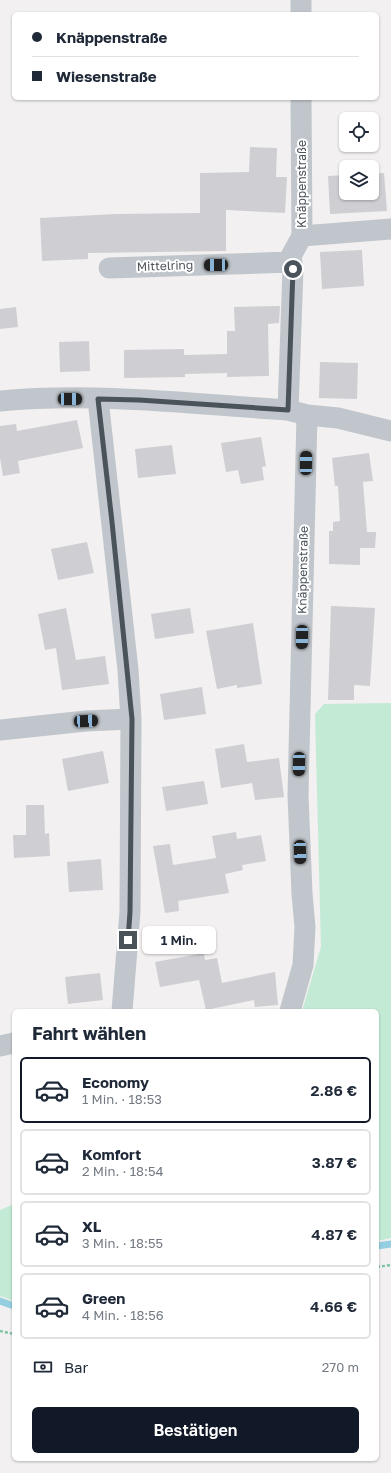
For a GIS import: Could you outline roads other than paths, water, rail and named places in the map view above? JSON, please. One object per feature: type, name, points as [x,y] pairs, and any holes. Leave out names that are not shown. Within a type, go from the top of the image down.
[{"type":"street","points":[[301,0],[301,12]]},
{"type":"street","name":"Knäppenstraße","points":[[291,1009],[303,965],[305,927],[302,894],[298,795],[298,413],[293,269],[291,256],[302,236],[302,100]]},
{"type":"street","points":[[302,236],[391,229]]},
{"type":"street","name":"Mittelring","points":[[109,268],[292,262]]},
{"type":"street","points":[[0,401],[29,398],[139,400],[298,413],[338,418],[391,431]]},
{"type":"street","points":[[98,399],[132,719],[130,912],[122,1009]]},
{"type":"street","points":[[0,730],[86,721],[132,719]]},
{"type":"street","points":[[0,1046],[12,1044]]},
{"type":"waterway","points":[[379,1246],[391,1244]]},
{"type":"waterway","points":[[0,1301],[12,1305]]}]
